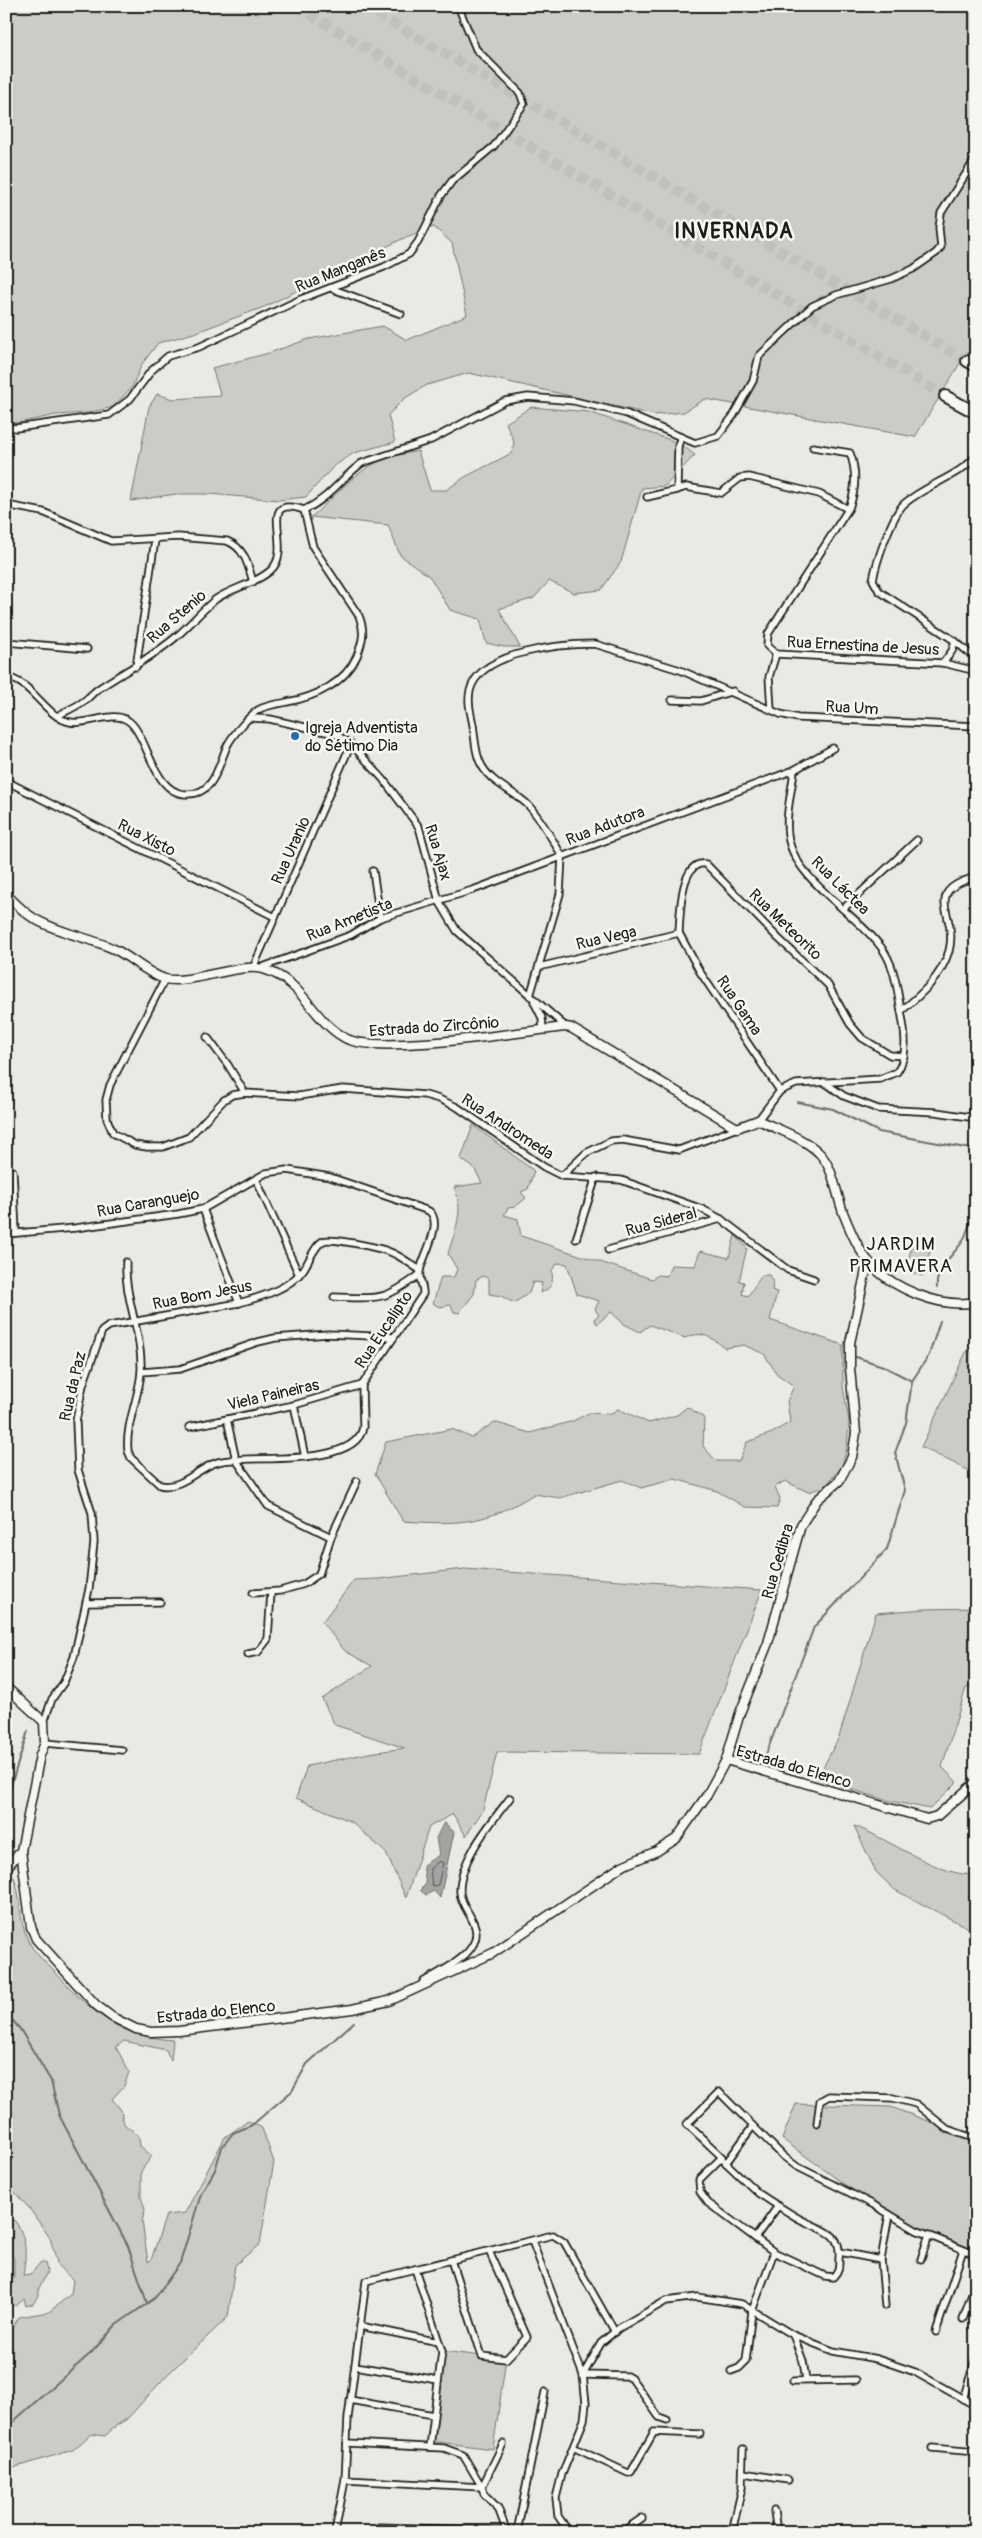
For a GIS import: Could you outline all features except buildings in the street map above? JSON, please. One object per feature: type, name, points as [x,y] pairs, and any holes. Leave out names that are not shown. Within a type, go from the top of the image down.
[{"type":"highway","points":[[945,396],[976,413]]},
{"type":"street","name":"Rua Manganês","points":[[6,427],[23,427],[109,416],[130,399],[151,371],[168,356],[198,347],[301,299],[332,289],[409,254],[418,242],[441,196],[452,181],[494,146],[524,104],[520,92],[476,49],[458,6]]},
{"type":"street","points":[[677,490],[678,446],[681,437],[695,443],[718,436],[734,415],[753,381],[759,356],[812,306],[836,295],[891,279],[913,269],[936,254],[941,247],[939,228],[945,204],[976,158]]},
{"type":"street","points":[[332,289],[401,314]]},
{"type":"street","name":"Rua Stenio","points":[[57,716],[83,702],[97,690],[136,667],[178,636],[217,598],[252,582],[270,571],[281,550],[276,520],[279,511],[290,505],[304,510],[328,497],[352,470],[362,463],[431,440],[505,401],[528,398],[574,401],[627,414],[681,437]]},
{"type":"street","name":"Rua Ernestina de Jesus","points":[[813,447],[850,453],[855,475],[854,494],[848,509],[768,634],[767,646],[776,654],[943,663],[976,671]]},
{"type":"street","points":[[976,458],[962,469],[904,503],[896,516],[873,580],[879,591],[955,641],[976,659]]},
{"type":"street","points":[[647,497],[686,487],[721,493],[740,478],[749,477],[818,494],[848,509]]},
{"type":"street","points":[[6,505],[43,512],[111,541],[192,538],[234,544],[246,558],[252,582]]},
{"type":"street","points":[[6,676],[24,685],[57,716],[76,723],[117,716],[130,722],[139,733],[154,769],[172,789],[184,794],[197,793],[209,786],[234,734],[258,710],[310,696],[335,684],[350,669],[361,646],[363,625],[314,547],[304,510]]},
{"type":"street","points":[[136,667],[155,540]]},
{"type":"street","points":[[943,663],[952,651],[955,641]]},
{"type":"street","points":[[6,642],[88,649]]},
{"type":"street","name":"Rua Adutora","points":[[680,670],[607,647],[580,644],[520,653],[498,661],[484,670],[475,680],[470,689],[469,699],[481,764],[494,779],[529,806],[562,856],[794,770],[833,748]]},
{"type":"street","points":[[770,709],[769,678],[776,654]]},
{"type":"street","name":"Rua Um","points":[[680,670],[733,691],[770,709],[798,718],[976,726]]},
{"type":"street","points":[[672,700],[701,701],[733,691]]},
{"type":"street","name":"Rua Ajax","points":[[251,718],[270,719],[335,734],[351,744],[383,779],[420,828],[439,901],[457,931],[566,1027]]},
{"type":"street","name":"Rua Uranio","points":[[257,968],[275,917],[351,744]]},
{"type":"street","name":"Rua Láctea","points":[[794,770],[788,836],[802,868],[881,947],[892,964],[902,1011],[904,1056]]},
{"type":"street","name":"Rua Xisto","points":[[6,781],[275,917]]},
{"type":"street","points":[[843,909],[917,840]]},
{"type":"street","points":[[531,997],[560,894],[562,856]]},
{"type":"street","name":"Rua Ametista","points":[[257,968],[351,935],[380,918],[439,901],[562,856]]},
{"type":"street","name":"Rua Meteorito","points":[[679,933],[682,894],[687,877],[694,866],[700,863],[706,864],[778,938],[828,985],[850,1024],[862,1038],[890,1055],[904,1056]]},
{"type":"street","points":[[373,871],[380,918]]},
{"type":"street","points":[[902,1011],[931,984],[949,950],[950,930],[945,903],[948,889],[953,884],[976,877]]},
{"type":"street","points":[[6,894],[33,918],[110,948],[165,978],[257,968]]},
{"type":"street","name":"Rua Vega","points":[[538,967],[679,933]]},
{"type":"street","name":"Rua Gama","points":[[679,933],[700,972],[780,1091]]},
{"type":"street","name":"Estrada do Zircônio","points":[[257,968],[291,983],[326,1024],[347,1040],[360,1044],[373,1045],[454,1039],[566,1027]]},
{"type":"street","name":"Rua Andromeda","points":[[165,978],[110,1085],[106,1100],[107,1119],[113,1133],[135,1145],[147,1147],[176,1143],[189,1137],[224,1100],[232,1095],[246,1092],[299,1096],[343,1089],[425,1095],[457,1108],[544,1167],[562,1176],[621,1180],[702,1209],[721,1220],[788,1270],[814,1279]]},
{"type":"street","name":"Rua Ajax","points":[[531,997],[542,1018],[543,1030]]},
{"type":"street","points":[[566,1027],[613,1052],[737,1128]]},
{"type":"street","points":[[207,1037],[228,1064],[246,1092]]},
{"type":"street","points":[[562,1176],[586,1153],[611,1141],[623,1140],[680,1150],[758,1120],[780,1091],[796,1084],[880,1079],[892,1075],[901,1066],[904,1056]]},
{"type":"street","points":[[824,1082],[844,1096],[878,1109],[949,1114],[976,1118]]},
{"type":"street","points":[[758,1120],[800,1141],[822,1157],[845,1217],[868,1261],[881,1273],[908,1291],[929,1299],[974,1303]]},
{"type":"street","name":"Rua Caranguejo","points":[[6,1234],[94,1225],[203,1209],[266,1173],[288,1170],[317,1174],[430,1212],[435,1218],[435,1226],[420,1273]]},
{"type":"street","points":[[13,1171],[16,1233]]},
{"type":"street","points":[[576,1239],[596,1177]]},
{"type":"street","points":[[256,1179],[299,1275]]},
{"type":"street","points":[[203,1209],[239,1303]]},
{"type":"street","name":"Rua Sideral","points":[[608,1250],[721,1220]]},
{"type":"street","name":"Rua Bom Jesus","points":[[98,1338],[109,1326],[239,1303],[277,1290],[299,1275],[319,1244],[328,1240],[392,1252],[420,1273]]},
{"type":"street","name":"Rua Cedibra","points":[[726,1760],[740,1713],[768,1643],[801,1525],[817,1500],[839,1481],[852,1457],[856,1433],[850,1368],[850,1342],[868,1261]]},
{"type":"street","points":[[126,1262],[125,1274],[138,1340],[141,1372],[128,1451],[131,1458],[155,1482],[163,1486],[183,1482],[210,1465],[236,1460],[305,1457],[330,1453],[356,1442],[360,1438],[362,1427],[362,1385]]},
{"type":"street","points":[[334,1297],[376,1298],[387,1296],[396,1293],[420,1273]]},
{"type":"street","name":"Rua Eucalipto","points":[[362,1385],[421,1299],[424,1287],[420,1273]]},
{"type":"street","points":[[141,1372],[180,1369],[258,1342],[276,1338],[328,1334],[394,1337]]},
{"type":"street","name":"Rua da Paz","points":[[86,1603],[94,1542],[92,1513],[78,1470],[75,1435],[77,1412],[98,1338]]},
{"type":"street","name":"Viela Paineiras","points":[[190,1427],[294,1405],[362,1385]]},
{"type":"street","points":[[294,1405],[305,1457]]},
{"type":"street","points":[[227,1419],[236,1460],[268,1506],[331,1536]]},
{"type":"street","points":[[253,1593],[271,1592],[313,1580],[323,1565],[331,1536],[357,1481]]},
{"type":"street","points":[[248,1654],[255,1654],[268,1639],[271,1592]]},
{"type":"street","points":[[6,1687],[44,1722],[52,1699],[70,1668],[86,1603],[160,1602]]},
{"type":"street","name":"Estrada do Elenco","points":[[44,1722],[45,1743],[40,1755],[21,1851],[31,1927],[36,1940],[96,2005],[124,2024],[151,2032],[179,2031],[352,2009],[405,1995],[493,1953],[622,1866],[657,1851],[676,1839],[707,1795],[726,1760],[926,1819],[937,1816],[976,1782]]},
{"type":"street","points":[[45,1743],[122,1750]]},
{"type":"street","name":"Estrada do Elenco","points":[[405,1995],[474,1946],[476,1934],[474,1924],[460,1894],[462,1880],[477,1844],[510,1798]]},
{"type":"street","points":[[6,1868],[21,1851]]},
{"type":"street","points":[[722,2157],[699,2180],[700,2192],[708,2203],[774,2252],[824,2276],[833,2277],[838,2272],[840,2252],[834,2236],[829,2231],[805,2222],[758,2193],[726,2163],[722,2157],[687,2124],[719,2092],[796,2166],[929,2235],[976,2255]]},
{"type":"street","points":[[817,2124],[820,2101],[829,2096],[893,2098],[916,2104],[947,2129],[976,2139]]},
{"type":"street","points":[[726,2163],[753,2126]]},
{"type":"street","points":[[755,2238],[778,2206]]},
{"type":"street","points":[[885,2306],[881,2260],[889,2214]]},
{"type":"street","points":[[335,2532],[345,2480],[350,2400],[366,2281],[553,2235],[564,2242],[615,2332]]},
{"type":"street","points":[[921,2259],[929,2235]]},
{"type":"street","points":[[532,2241],[583,2374],[586,2403],[584,2420],[575,2448],[562,2474],[556,2498],[558,2516],[569,2532]]},
{"type":"street","points":[[936,2332],[963,2250]]},
{"type":"street","points":[[451,2260],[482,2356],[506,2359],[527,2337],[489,2251]]},
{"type":"street","points":[[732,2371],[739,2368],[746,2361],[752,2311],[774,2252]]},
{"type":"street","points":[[840,2252],[881,2260]]},
{"type":"street","points":[[415,2269],[442,2351],[430,2447]]},
{"type":"street","points":[[963,2318],[976,2283]]},
{"type":"street","points":[[583,2374],[601,2343],[615,2332],[666,2302],[680,2298],[697,2297],[742,2304],[793,2335],[833,2351],[877,2359],[915,2372],[976,2406]]},
{"type":"street","points":[[360,2326],[439,2342]]},
{"type":"street","points":[[793,2335],[803,2361],[806,2380]]},
{"type":"street","points":[[963,2399],[976,2358]]},
{"type":"street","points":[[355,2366],[438,2380]]},
{"type":"street","points":[[583,2374],[627,2376],[632,2379],[659,2416],[667,2420]]},
{"type":"street","points":[[793,2381],[856,2380]]},
{"type":"street","points":[[517,2532],[545,2392]]},
{"type":"street","points":[[350,2400],[433,2415]]},
{"type":"street","points":[[575,2448],[628,2473],[631,2472],[654,2432],[700,2434]]},
{"type":"street","points":[[347,2443],[444,2448],[462,2455],[482,2487],[484,2494],[498,2508],[507,2532],[379,2526]]},
{"type":"street","points":[[482,2487],[503,2444]]},
{"type":"street","points":[[932,2448],[976,2452]]},
{"type":"street","points":[[732,2532],[743,2474],[743,2449]]},
{"type":"street","points":[[743,2474],[788,2480]]},
{"type":"street","points":[[345,2480],[482,2487]]},
{"type":"street","points":[[774,2511],[777,2532]]},
{"type":"street","points":[[622,2532],[642,2518]]},
{"type":"street","points":[[549,2532],[569,2532]]},
{"type":"shaded area","points":[[6,6],[976,6],[976,356],[967,352],[915,437],[705,399],[684,412],[654,415],[469,373],[427,385],[405,398],[388,415],[395,442],[354,453],[334,466],[306,497],[279,500],[209,494],[176,494],[131,501],[149,407],[157,394],[173,399],[221,396],[212,368],[269,353],[309,339],[383,326],[407,340],[467,315],[452,243],[434,227],[406,237],[264,307],[194,333],[158,343],[142,364],[132,387],[113,407],[87,413],[56,415],[18,423],[6,422]]},
{"type":"shaded area","points":[[531,407],[589,412],[679,443],[695,455],[665,486],[642,488],[621,562],[601,590],[574,593],[549,581],[534,598],[499,609],[520,647],[504,647],[486,643],[480,619],[450,610],[430,577],[400,555],[388,525],[311,517],[350,480],[368,467],[397,455],[418,451],[430,490],[446,490],[465,477],[512,453],[514,442],[506,423]]},
{"type":"shaded area","points":[[473,1125],[534,1171],[528,1189],[521,1192],[526,1198],[515,1207],[508,1208],[504,1215],[518,1219],[521,1236],[652,1279],[658,1275],[667,1276],[671,1265],[695,1266],[700,1251],[729,1258],[735,1235],[747,1248],[739,1281],[744,1282],[742,1294],[748,1296],[762,1275],[769,1275],[773,1282],[772,1290],[777,1292],[770,1320],[843,1345],[843,1387],[849,1421],[847,1447],[842,1467],[824,1487],[808,1492],[785,1481],[775,1487],[780,1498],[777,1508],[745,1507],[717,1491],[675,1479],[641,1488],[622,1480],[560,1498],[534,1494],[501,1511],[472,1520],[440,1523],[403,1521],[375,1474],[386,1442],[452,1429],[472,1438],[494,1422],[530,1433],[573,1421],[589,1413],[610,1414],[618,1409],[649,1423],[677,1415],[687,1407],[704,1418],[703,1446],[716,1461],[739,1461],[747,1442],[772,1433],[790,1422],[787,1401],[794,1386],[777,1374],[764,1354],[744,1345],[725,1348],[706,1336],[696,1335],[685,1338],[650,1325],[640,1332],[624,1324],[611,1312],[597,1324],[594,1319],[599,1315],[595,1309],[599,1301],[577,1294],[567,1264],[558,1263],[552,1270],[552,1282],[548,1289],[540,1293],[542,1283],[533,1282],[529,1293],[514,1303],[501,1296],[489,1294],[489,1279],[483,1276],[476,1280],[474,1294],[459,1313],[454,1312],[451,1305],[439,1307],[433,1303],[441,1277],[454,1277],[457,1269],[448,1254],[459,1212],[459,1204],[454,1187],[482,1183],[474,1168],[461,1159]]},
{"type":"shaded area","points":[[914,1240],[932,1246],[922,1276],[905,1270]]},
{"type":"shaded area","points":[[967,1350],[976,1354],[976,1474],[921,1447]]},
{"type":"shaded area","points":[[464,1569],[762,1590],[699,1754],[497,1752],[483,1810],[466,1836],[453,1814],[429,1827],[406,1898],[386,1853],[352,1822],[296,1798],[307,1766],[369,1753],[405,1748],[335,1725],[322,1699],[372,1666],[345,1651],[322,1622],[354,1580]]},
{"type":"shaded area","points":[[976,1608],[976,1686],[966,1688],[942,1767],[957,1782],[930,1809],[890,1801],[817,1779],[839,1737],[876,1613],[924,1609]]},
{"type":"shaded area","points":[[854,1826],[948,1871],[976,1874],[976,1932],[895,1890],[876,1872]]},
{"type":"shaded area","points":[[10,1875],[14,1877],[23,1925],[30,1944],[68,1986],[106,2020],[136,2033],[153,2038],[173,2040],[171,2061],[166,2050],[124,2041],[116,2047],[129,2072],[124,2086],[112,2099],[121,2110],[124,2124],[139,2136],[140,2146],[152,2156],[141,2171],[141,2196],[145,2210],[142,2221],[148,2262],[151,2260],[166,2215],[185,2213],[225,2137],[248,2121],[262,2128],[274,2162],[260,2244],[235,2265],[228,2317],[168,2374],[127,2419],[105,2436],[91,2434],[73,2450],[6,2470],[6,2338],[19,2317],[49,2312],[71,2294],[73,2280],[58,2266],[50,2238],[29,2208],[6,2183],[6,1878]]},
{"type":"shaded area","points":[[796,2104],[891,2107],[976,2139],[976,2255],[916,2230],[866,2200],[782,2139]]},
{"type":"shaded area","points":[[6,2219],[15,2221],[22,2234],[25,2248],[23,2276],[30,2275],[40,2263],[45,2263],[47,2272],[39,2288],[39,2296],[33,2304],[26,2306],[24,2299],[16,2306],[6,2302],[6,2289],[9,2287],[6,2275],[14,2278],[14,2258],[6,2250]]},
{"type":"shaded area","points":[[442,2351],[506,2359],[493,2449],[429,2441]]},
{"type":"water","points":[[444,1822],[454,1832],[440,1898],[434,1891],[426,1895],[420,1890],[426,1884],[423,1865],[439,1855],[436,1838]]},
{"type":"waterway","points":[[797,1102],[833,1109],[879,1132],[976,1150]]},
{"type":"waterway","points":[[937,1288],[941,1269],[964,1238],[976,1205]]},
{"type":"waterway","points":[[765,1757],[814,1627],[887,1549],[905,1490],[895,1453],[906,1423],[912,1381],[929,1355],[940,1321]]},
{"type":"waterway","points":[[856,1357],[883,1366],[912,1381]]},
{"type":"waterway","points":[[6,1801],[28,1731]]},
{"type":"waterway","points":[[6,2013],[20,2029],[51,2081],[59,2115],[128,2246],[147,2303]]},
{"type":"waterway","points":[[6,2428],[91,2353],[116,2325],[155,2298],[180,2263],[201,2194],[215,2170],[222,2147],[233,2133],[252,2125],[292,2091],[307,2064],[354,2022]]},
{"type":"tunnel","points":[[296,6],[945,396]]},
{"type":"tunnel","points":[[364,6],[967,361]]},
{"type":"place","name":"Igreja Adventista do Sétimo Dia","points":[[295,736]]},
{"type":"district","name":"INVERNADA","points":[[734,231]]},
{"type":"district","name":"JARDIM PRIMAVERA","points":[[901,1254]]}]
